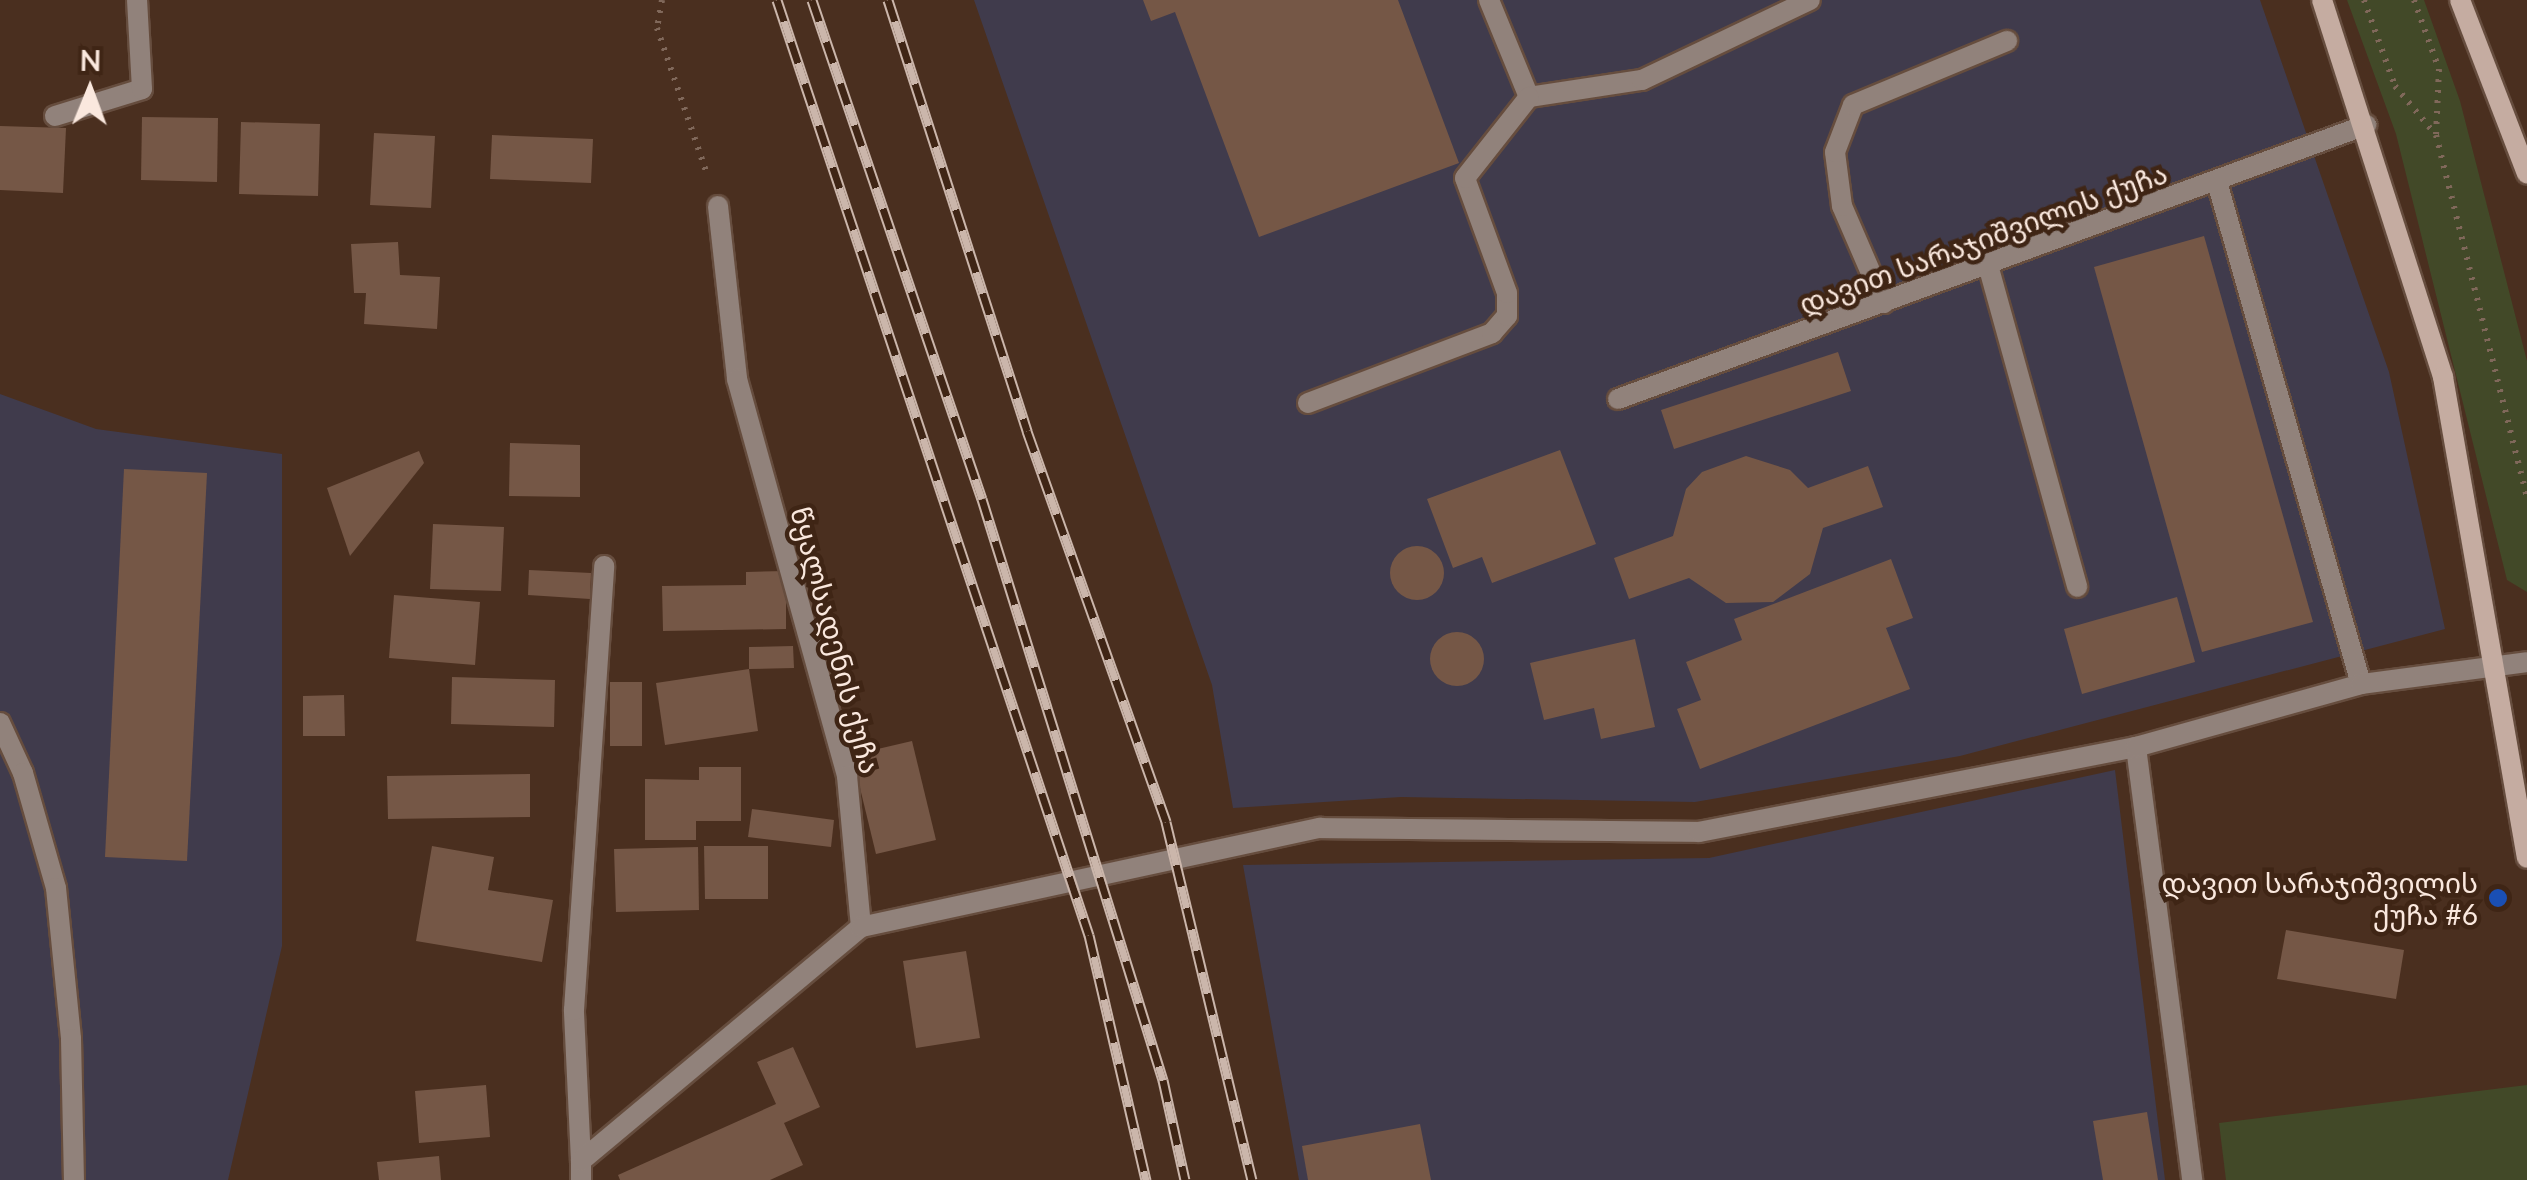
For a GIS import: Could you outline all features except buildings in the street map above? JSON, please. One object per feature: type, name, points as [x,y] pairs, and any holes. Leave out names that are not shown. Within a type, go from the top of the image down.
[{"type":"main road","points":[[2322,0],[2366,125],[2443,376],[2498,667],[2527,858]]},
{"type":"main road","points":[[2460,0],[2527,174]]},
{"type":"street","points":[[55,116],[142,89],[137,0]]},
{"type":"street","points":[[1489,0],[1529,97]]},
{"type":"street","points":[[1308,403],[1492,332],[1507,316],[1507,292],[1465,178],[1529,97],[1642,80],[1810,0]]},
{"type":"street","points":[[1884,303],[1842,206],[1835,152],[1853,104],[2007,41]]},
{"type":"street","name":"დავით სარაჯიშვილის ქუჩა","points":[[1618,400],[2366,125]]},
{"type":"street","points":[[2217,182],[2361,684]]},
{"type":"street","name":"წყალსადენის ქუჩა","points":[[718,206],[736,379],[847,776],[861,927]]},
{"type":"street","points":[[1988,265],[2077,587]]},
{"type":"street","points":[[581,1171],[574,1010],[604,566]]},
{"type":"street","points":[[581,1171],[861,927],[1320,828],[1699,832],[2136,747],[2361,684],[2527,662]]},
{"type":"street","points":[[0,723],[23,773],[56,888],[71,1039],[74,1180]]},
{"type":"street","points":[[2136,747],[2192,1180]]},
{"type":"path","points":[[662,0],[657,28],[718,206]]},
{"type":"path","points":[[2364,0],[2396,86],[2436,135]]},
{"type":"path","points":[[2414,0],[2439,70],[2436,135],[2527,498]]},
{"type":"shaded area","points":[[974,0],[2260,0],[2389,372],[2445,629],[1960,756],[1695,802],[1401,797],[1233,808],[1212,685]]},
{"type":"shaded area","points":[[0,394],[96,429],[282,454],[282,946],[228,1180],[0,1180]]},
{"type":"shaded area","points":[[2115,770],[2165,1180],[1299,1180],[1243,865],[1709,858]]},
{"type":"green space","points":[[2347,0],[2424,0],[2460,101],[2527,361],[2527,592],[2507,580],[2396,134]]},
{"type":"green space","points":[[2527,1085],[2527,1180],[2226,1180],[2219,1123]]},
{"type":"railway","points":[[777,0],[1089,935],[1146,1180]]},
{"type":"railway","points":[[812,0],[982,499],[1163,1080],[1185,1180]]},
{"type":"railway","points":[[888,0],[1027,431],[1166,822],[1252,1180]]},
{"type":"place","name":"დავით სარაჯიშვილის ქუჩა #6","points":[[2498,898]]}]
